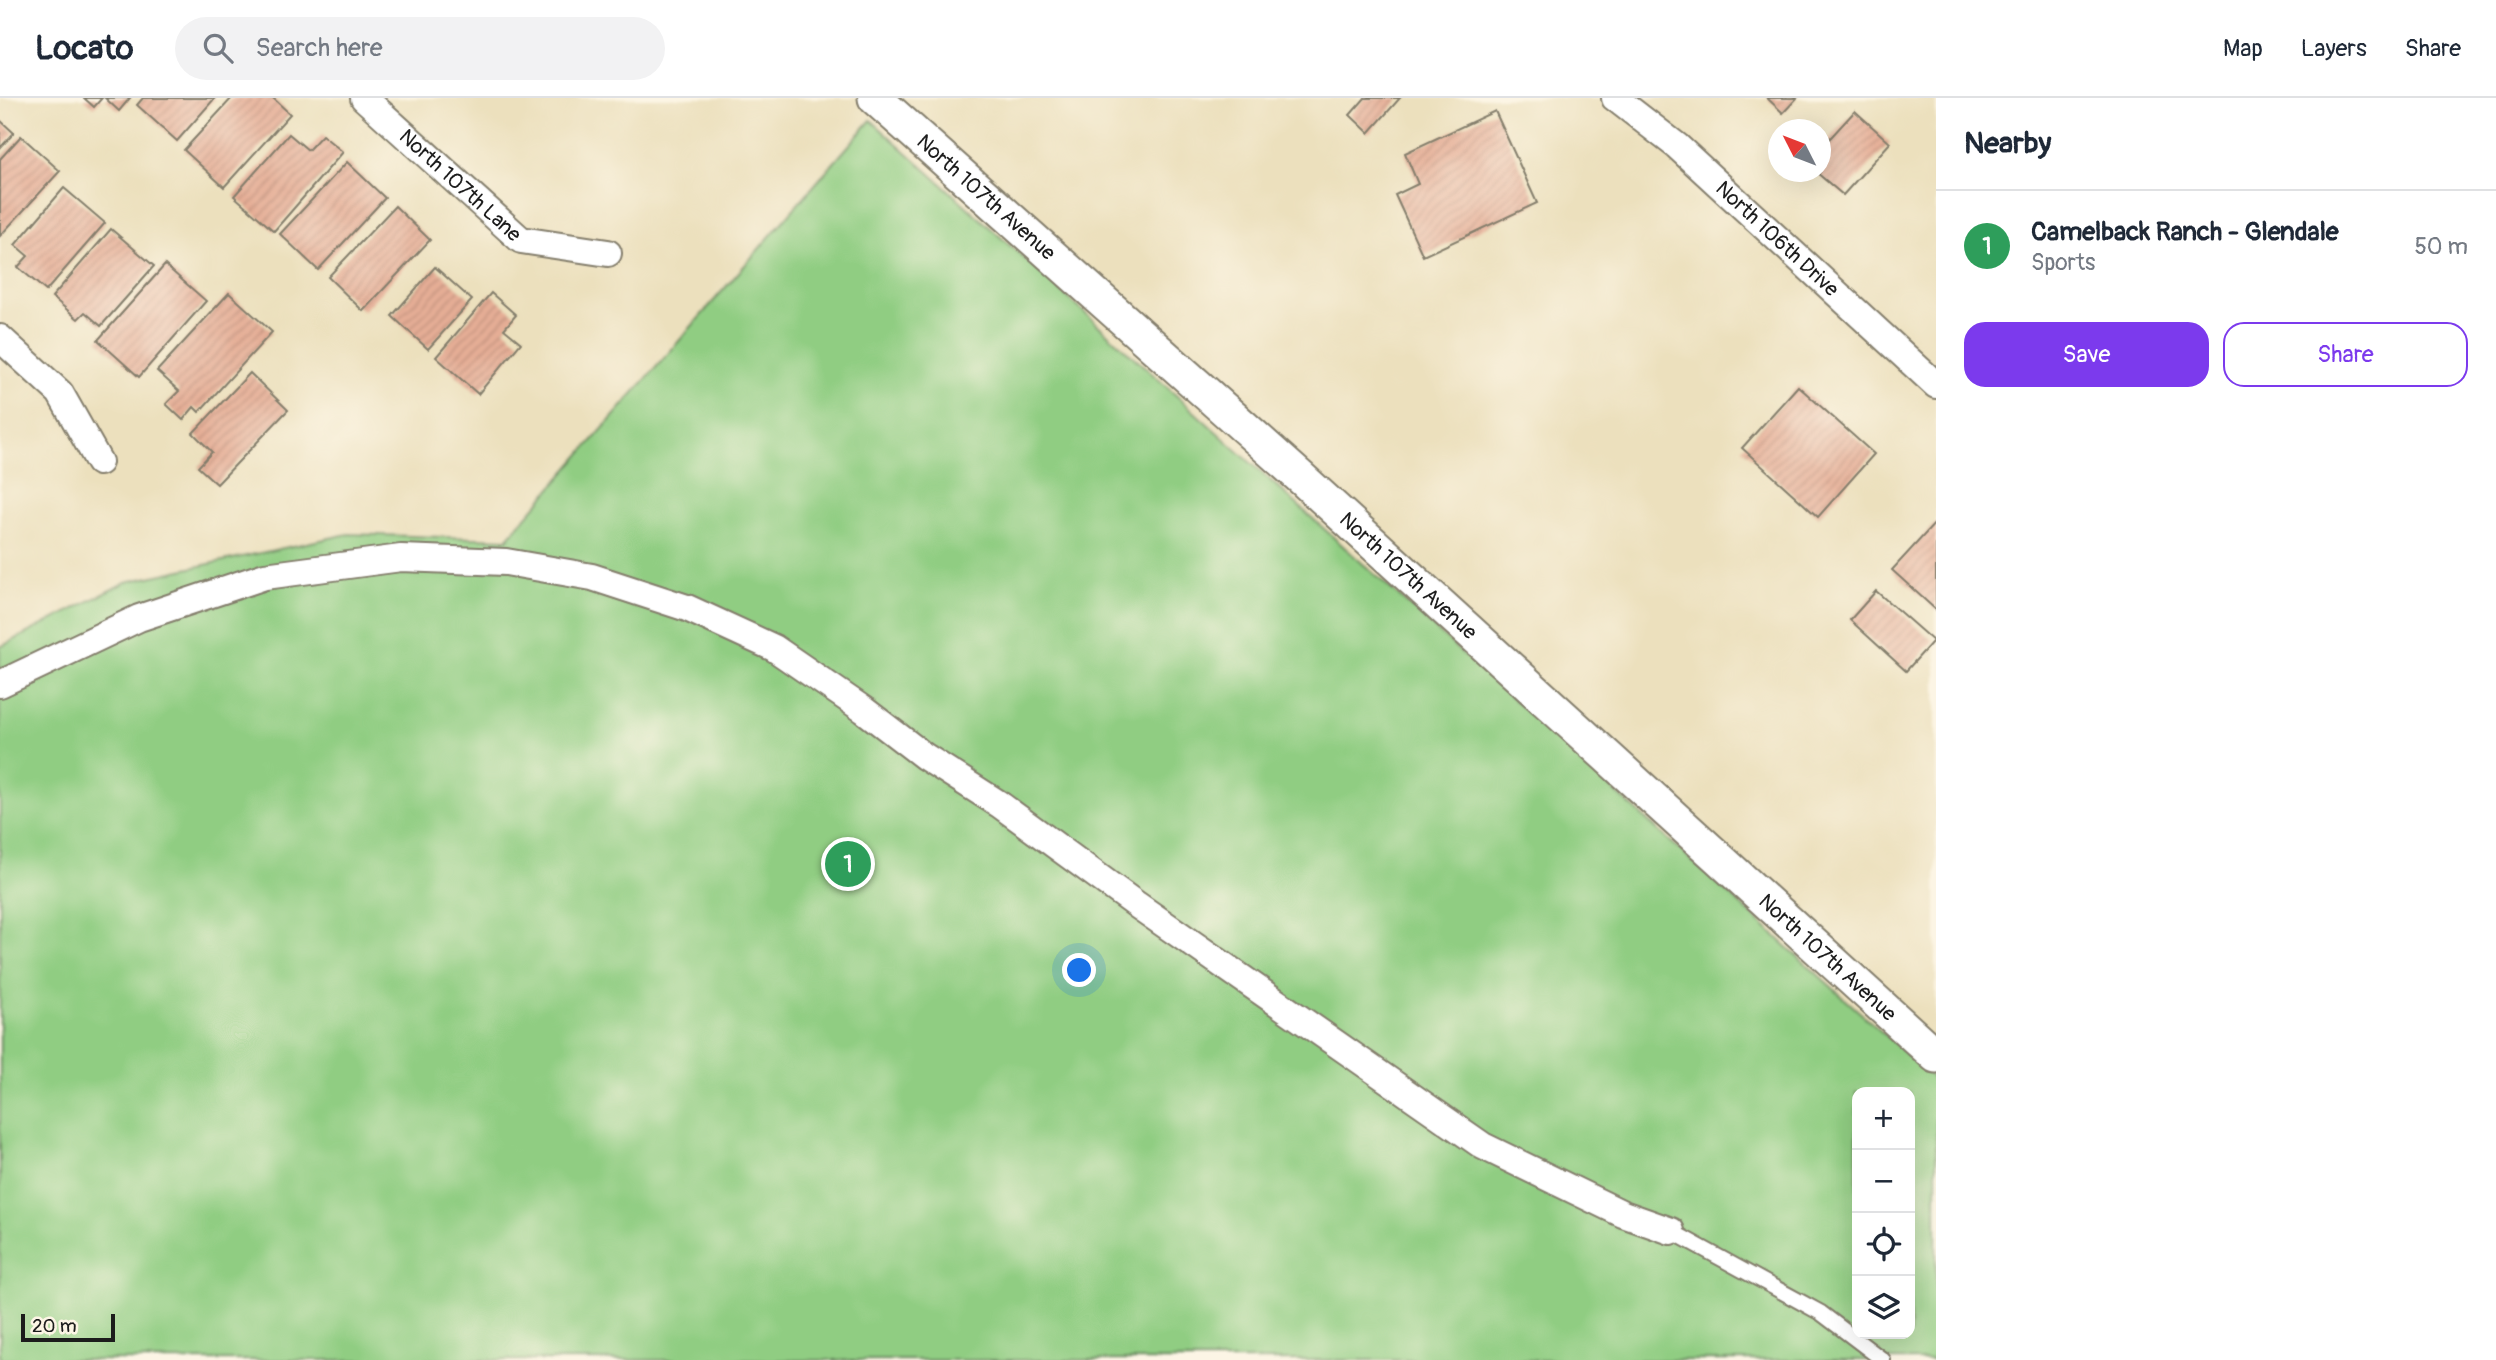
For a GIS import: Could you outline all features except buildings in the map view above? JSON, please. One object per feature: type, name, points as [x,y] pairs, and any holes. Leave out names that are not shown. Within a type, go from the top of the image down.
[{"type":"street","name":"North 107th Lane","points":[[364,98],[521,240],[608,253]]},
{"type":"street","name":"North 107th Avenue","points":[[875,98],[1299,476],[1936,1056]]},
{"type":"street","name":"North 106th Drive","points":[[1615,98],[1677,146],[1936,386]]},
{"type":"street","points":[[0,338],[60,393],[99,462]]},
{"type":"street","points":[[0,684],[139,618],[265,576],[401,558],[506,562],[592,576],[687,608],[774,648],[864,710],[924,757],[999,804],[1137,905],[1483,1146],[1623,1214],[1671,1231]]},
{"type":"lane","points":[[1671,1231],[1821,1313],[1883,1360]]},
{"type":"green space","points":[[871,120],[1936,1081],[1936,1360],[0,1360],[0,647],[126,582],[348,534],[507,539]]},
{"type":"place","name":"Camelback Ranch - Glendale","points":[[848,864]]}]
